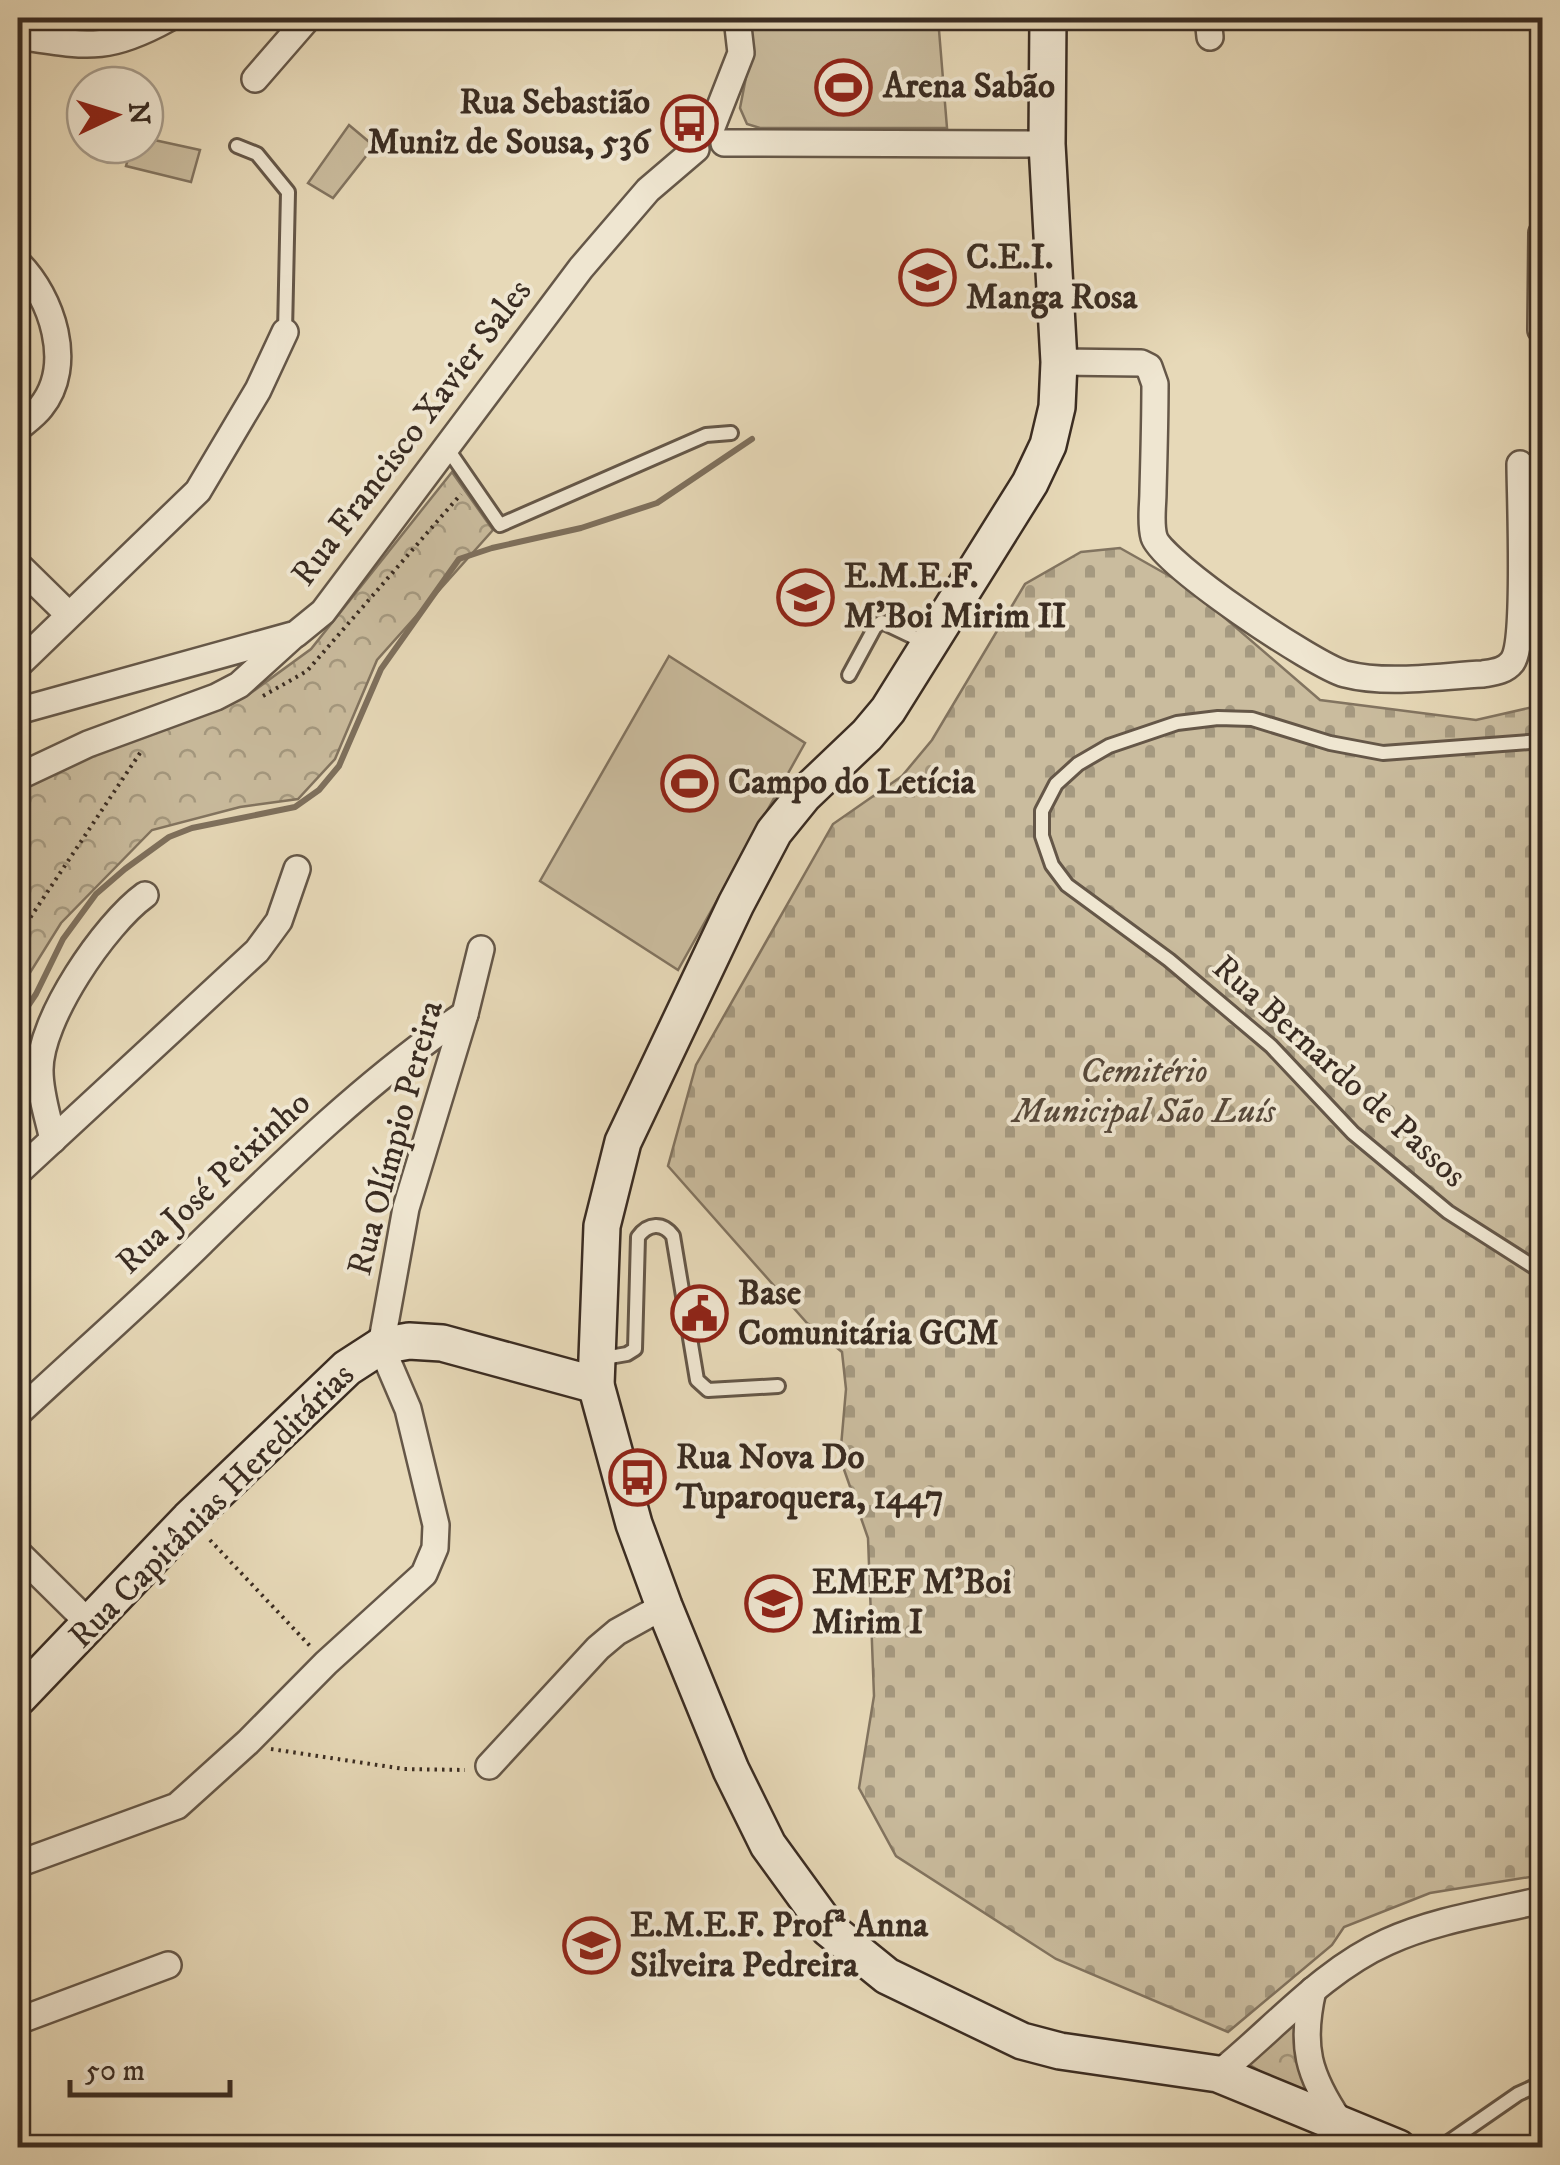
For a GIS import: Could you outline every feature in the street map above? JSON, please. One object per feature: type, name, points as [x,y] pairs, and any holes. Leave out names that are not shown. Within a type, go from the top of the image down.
[{"type":"street","points":[[18,36],[107,44],[134,37],[169,18]]},
{"type":"street","points":[[256,79],[308,18]]},
{"type":"street","points":[[737,18],[741,52],[718,135],[1047,144]]},
{"type":"street","points":[[1048,18],[1047,144],[1059,362],[1057,408],[1048,444],[1030,483],[888,710],[774,832],[622,1142],[602,1226],[596,1372],[634,1524],[732,1770],[768,1845],[830,1929],[887,1976],[1022,2041],[1060,2051],[1218,2074],[1398,2148]]},
{"type":"street","name":"Rua Francisco Xavier Sales","points":[[18,711],[296,634],[323,612],[581,268],[648,190],[696,149],[696,135],[702,128],[718,135]]},
{"type":"street","points":[[1541,330],[1542,233]]},
{"type":"street","points":[[18,263],[34,279],[50,314],[58,349],[55,376],[42,406],[18,428]]},
{"type":"street","points":[[18,665],[198,491],[258,390],[285,332]]},
{"type":"street","points":[[1059,362],[1141,363],[1149,367],[1155,384],[1152,522],[1159,548],[1236,608],[1343,674],[1369,678],[1484,674],[1500,671],[1511,663],[1518,650],[1520,622],[1520,464]]},
{"type":"street","points":[[18,565],[68,614]]},
{"type":"street","points":[[18,777],[88,744],[216,697],[239,685],[296,634]]},
{"type":"street","points":[[18,1172],[258,950],[279,921],[298,869]]},
{"type":"street","points":[[53,1140],[40,1070],[52,1023],[84,962],[133,904],[146,895]]},
{"type":"street","name":"Rua Olímpio Pereira","points":[[380,1346],[406,1208],[466,1014],[481,949]]},
{"type":"street","name":"Rua José Peixinho","points":[[18,1413],[288,1159],[409,1052],[466,1014]]},
{"type":"street","name":"Rua Capitânias Hereditárias","points":[[18,1698],[189,1519],[347,1368],[380,1346],[408,1341],[442,1343],[596,1372]]},
{"type":"street","points":[[18,1864],[177,1806],[424,1574],[435,1548],[436,1525],[408,1409],[380,1346]]},
{"type":"street","points":[[18,1553],[90,1624]]},
{"type":"street","points":[[488,1766],[598,1648],[664,1606]]},
{"type":"street","points":[[1218,2074],[1314,1990],[1386,1942],[1542,1900]]},
{"type":"street","points":[[18,2021],[168,1965]]},
{"type":"street","points":[[1314,1990],[1305,2038],[1309,2064],[1319,2091],[1340,2122]]},
{"type":"lane","points":[[237,146],[257,154],[288,192],[285,332]]},
{"type":"lane","points":[[447,448],[500,525],[706,435],[731,433]]},
{"type":"lane","points":[[849,676],[875,627],[882,622],[928,645]]},
{"type":"lane","name":"Rua Bernardo de Passos","points":[[1542,740],[1382,753],[1330,743],[1252,719],[1177,723],[1109,746],[1078,764],[1056,784],[1042,811],[1042,836],[1052,865],[1067,886],[1169,960],[1271,1046],[1353,1133],[1448,1212],[1542,1272]]},
{"type":"lane","points":[[596,1372],[634,1349],[638,1237],[657,1225],[668,1228],[674,1236],[697,1380],[708,1390],[778,1386]]},
{"type":"lane","points":[[1440,2148],[1518,2094],[1542,2083]]},
{"type":"path","points":[[778,599],[807,622]]},
{"type":"path","points":[[18,936],[145,746]]},
{"type":"path","points":[[189,1519],[326,1663]]},
{"type":"path","points":[[248,1742],[277,1751],[404,1769],[475,1770],[488,1766]]},
{"type":"green space","name":"Arena Sabão","points":[[745,18],[938,18],[947,128],[760,128],[747,124],[740,108],[748,67]]},
{"type":"green space","points":[[349,125],[374,146],[333,198],[308,183]]},
{"type":"green space","points":[[165,142],[200,150],[191,182],[126,166],[165,165]]},
{"type":"green space","points":[[452,472],[493,530],[377,660],[335,759],[298,799],[240,807],[152,830],[61,923],[18,992],[18,791],[103,749],[248,695],[311,649]]},
{"type":"green space","name":"Cemitério Municipal São Luís","points":[[1120,548],[1189,587],[1320,700],[1476,720],[1542,705],[1542,1875],[1430,1893],[1344,1927],[1332,1945],[1228,2032],[1056,1959],[896,1856],[859,1788],[874,1696],[868,1538],[840,1458],[846,1389],[842,1352],[807,1323],[668,1166],[696,1065],[833,824],[902,776],[932,740],[1025,584],[1081,552]]},
{"type":"green space","name":"Campo do Letícia","points":[[669,656],[805,743],[678,970],[540,881]]},
{"type":"green space","points":[[1294,2024],[1314,2104],[1240,2059]]},
{"type":"waterway","points":[[18,1021],[63,939],[96,894],[125,869],[169,837],[192,828],[295,807],[319,790],[339,766],[381,669],[459,559],[581,528],[657,503],[752,439]]},
{"type":"place","name":"Arena Sabão","points":[[844,87]]},
{"type":"place","name":"Rua Sebastião Muniz de Sousa, 536","points":[[689,123]]},
{"type":"place","name":"C.E.I. Manga Rosa","points":[[927,278]]},
{"type":"place","name":"E.M.E.F. M'Boi Mirim II","points":[[805,597]]},
{"type":"place","name":"Campo do Letícia","points":[[689,783]]},
{"type":"place","name":"Base Comunitária GCM","points":[[699,1314]]},
{"type":"place","name":"Rua Nova Do Tuparoquera, 1447","points":[[637,1478]]},
{"type":"place","name":"EMEF M'Boi Mirim I","points":[[773,1603]]},
{"type":"place","name":"E.M.E.F. Profª Anna Silveira Pedreira","points":[[591,1946]]}]
